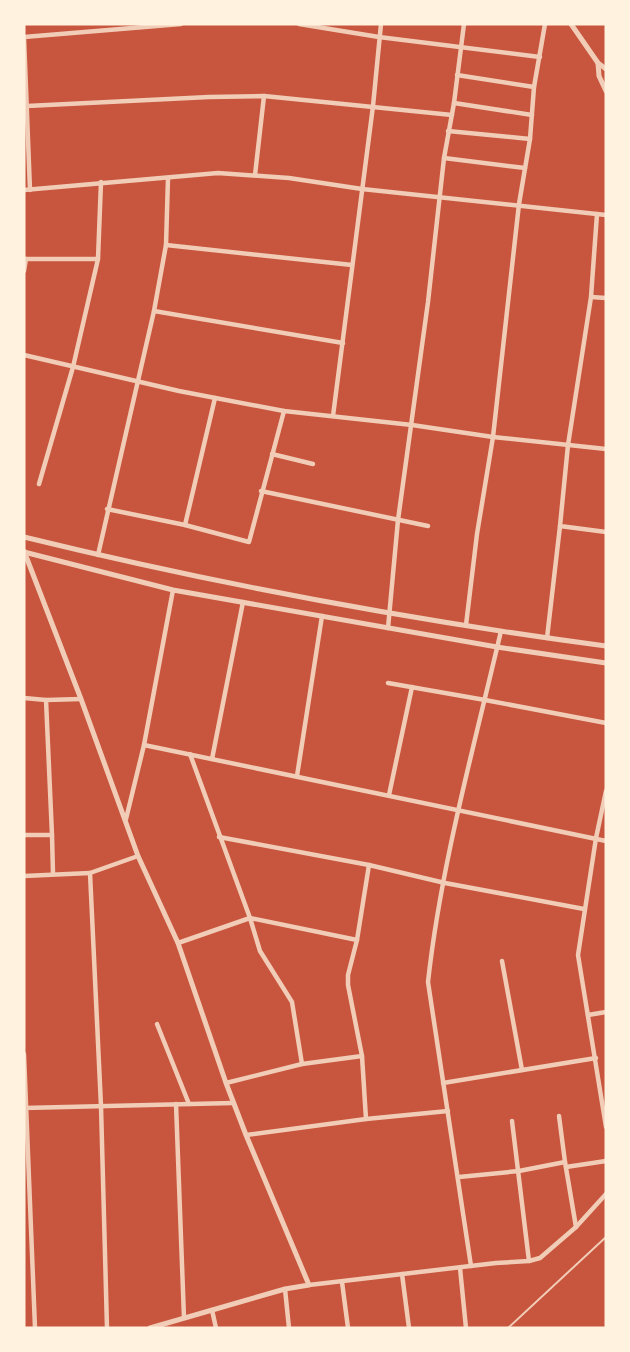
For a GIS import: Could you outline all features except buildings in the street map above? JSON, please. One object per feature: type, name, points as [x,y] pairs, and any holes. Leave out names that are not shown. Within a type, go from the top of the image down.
[{"type":"street","points":[[181,24],[24,36],[27,190],[218,173],[255,175],[362,189],[606,214]]},
{"type":"street","points":[[299,24],[540,57]]},
{"type":"street","points":[[333,416],[373,106],[381,24]]},
{"type":"street","points":[[388,628],[398,520],[412,425],[444,158],[464,24]]},
{"type":"street","points":[[466,626],[477,534],[493,437],[519,204],[530,139],[534,87],[545,24]]},
{"type":"street","points":[[571,24],[598,63],[606,69]]},
{"type":"street","points":[[598,63],[599,76],[606,91]]},
{"type":"street","points":[[457,75],[534,87]]},
{"type":"street","points":[[27,106],[264,96],[452,115]]},
{"type":"street","points":[[255,175],[264,96]]},
{"type":"street","points":[[454,103],[532,116]]},
{"type":"street","points":[[448,131],[530,139]]},
{"type":"street","points":[[444,158],[525,168]]},
{"type":"street","points":[[98,555],[154,311],[166,245],[168,178]]},
{"type":"street","points":[[39,484],[73,367],[98,259],[102,182]]},
{"type":"street","points":[[547,638],[568,445],[591,297],[597,214]]},
{"type":"street","points":[[166,245],[352,265]]},
{"type":"street","points":[[24,271],[25,259],[98,259]]},
{"type":"street","points":[[591,297],[606,298]]},
{"type":"street","points":[[154,311],[343,343]]},
{"type":"street","points":[[24,355],[215,398],[284,411],[606,449]]},
{"type":"street","points":[[185,525],[215,398]]},
{"type":"street","points":[[107,509],[185,525],[249,542],[284,411]]},
{"type":"street","points":[[272,454],[313,464]]},
{"type":"street","points":[[261,491],[428,526]]},
{"type":"street","points":[[560,526],[606,532]]},
{"type":"street","points":[[24,537],[246,588],[466,626],[606,646]]},
{"type":"street","points":[[24,552],[172,590],[497,647],[606,663]]},
{"type":"street","points":[[24,552],[138,856],[178,943],[233,1103],[309,1285]]},
{"type":"street","points":[[126,819],[144,745],[172,590]]},
{"type":"street","points":[[212,759],[243,602]]},
{"type":"street","points":[[297,776],[321,616]]},
{"type":"street","points":[[471,1266],[428,982],[459,810],[501,631]]},
{"type":"street","points":[[388,684],[606,723]]},
{"type":"street","points":[[389,795],[412,687]]},
{"type":"street","points":[[24,698],[81,699]]},
{"type":"street","points":[[46,700],[53,874]]},
{"type":"street","points":[[144,745],[606,841]]},
{"type":"street","points":[[190,754],[260,951],[292,1002],[302,1064]]},
{"type":"street","points":[[606,791],[584,909],[578,965],[606,1125]]},
{"type":"street","points":[[24,835],[52,836]]},
{"type":"street","points":[[219,837],[584,909]]},
{"type":"street","points":[[24,876],[90,873],[138,856]]},
{"type":"street","points":[[366,1119],[362,1056],[348,975],[357,940],[369,865]]},
{"type":"street","points":[[90,873],[102,1106],[106,1328]]},
{"type":"street","points":[[178,943],[250,918],[357,940]]},
{"type":"street","points":[[502,961],[522,1070]]},
{"type":"street","points":[[588,1015],[606,1012]]},
{"type":"street","points":[[157,1024],[189,1104]]},
{"type":"street","points":[[24,1054],[35,1328]]},
{"type":"street","points":[[226,1083],[302,1064],[362,1056]]},
{"type":"street","points":[[444,1083],[596,1058]]},
{"type":"street","points":[[26,1108],[233,1103]]},
{"type":"street","points":[[176,1104],[184,1318]]},
{"type":"street","points":[[246,1136],[366,1119],[448,1112]]},
{"type":"street","points":[[559,1116],[576,1227]]},
{"type":"street","points":[[512,1121],[529,1261]]},
{"type":"street","points":[[459,1177],[606,1161]]},
{"type":"street","points":[[150,1328],[285,1289],[529,1261],[548,1253],[606,1194]]},
{"type":"street","points":[[460,1268],[466,1328]]},
{"type":"street","points":[[402,1275],[410,1328]]},
{"type":"street","points":[[342,1282],[348,1328]]},
{"type":"street","points":[[285,1289],[289,1328]]},
{"type":"street","points":[[212,1310],[216,1328]]},
{"type":"lane","points":[[508,1328],[606,1237]]}]
